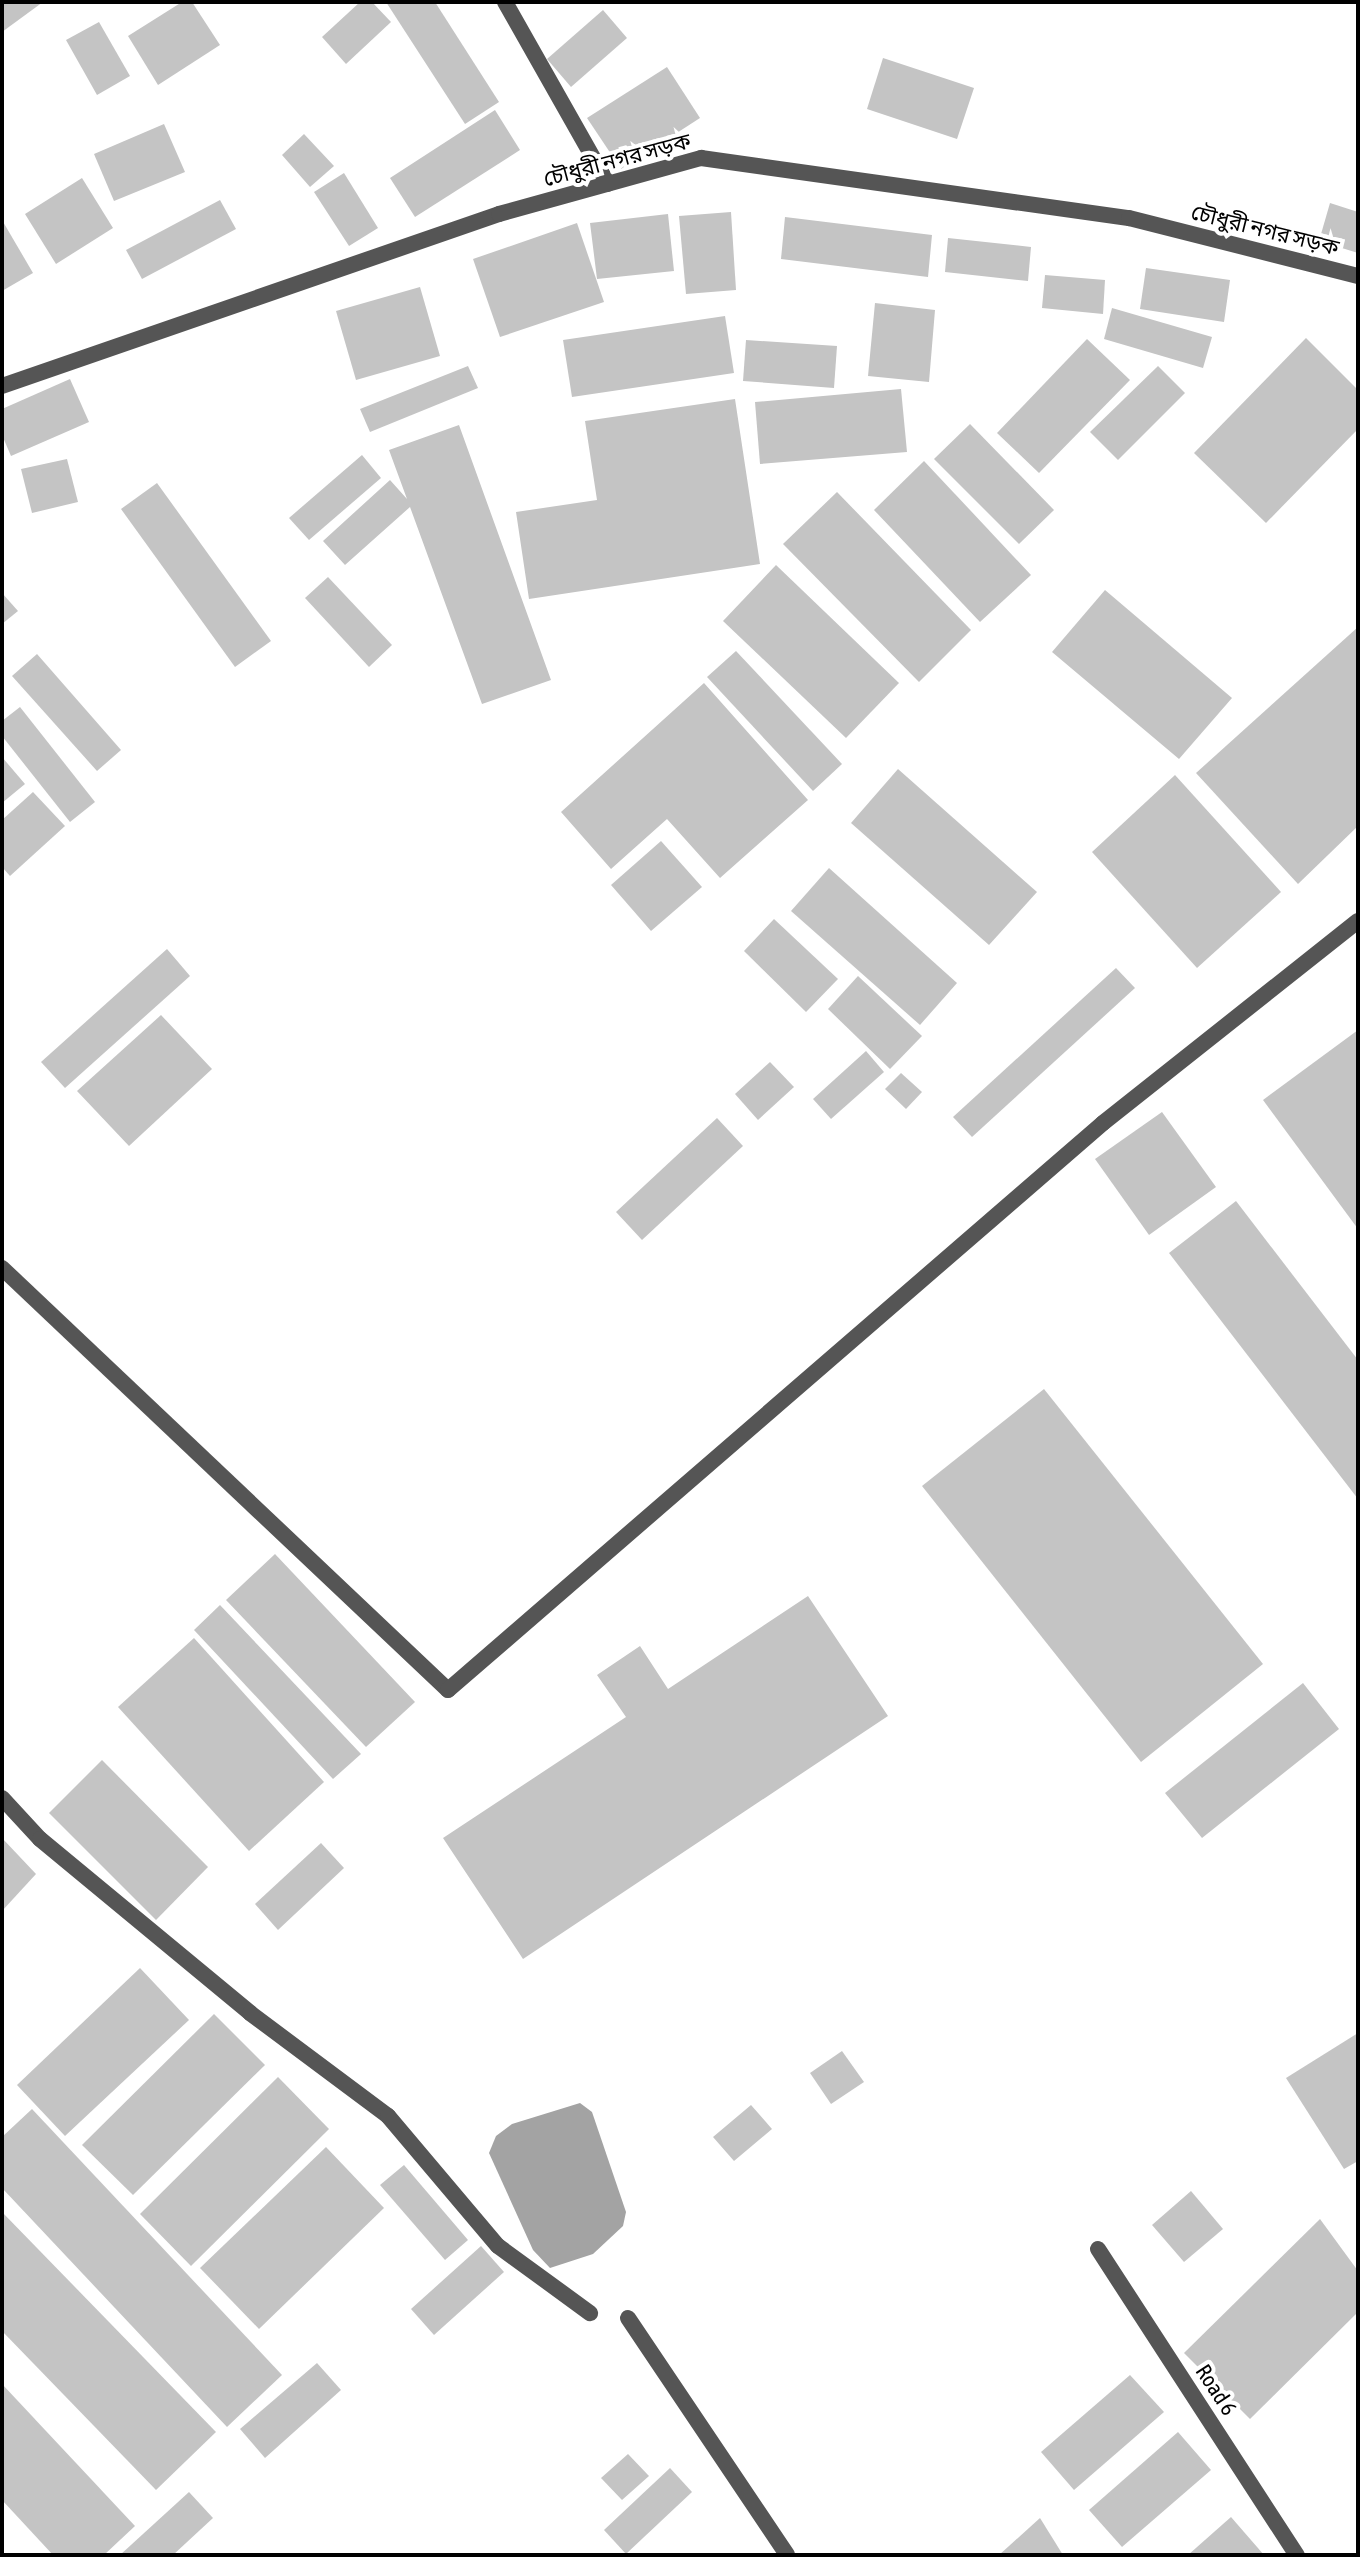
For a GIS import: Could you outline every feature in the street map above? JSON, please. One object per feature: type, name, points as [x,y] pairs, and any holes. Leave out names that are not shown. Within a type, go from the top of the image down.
[{"type":"street","points":[[505,2],[608,184]]},
{"type":"street","name":"চৌধুরী নগর সড়ক","points":[[2,386],[499,214],[701,158],[1129,218],[1358,276]]},
{"type":"street","points":[[4,1276],[448,1690],[1103,1123],[1358,921]]},
{"type":"street","points":[[2,1798],[40,1839],[250,2013],[388,2116],[498,2246],[590,2313]]},
{"type":"street","name":"Road 6","points":[[1098,2249],[1297,2555]]},
{"type":"street","points":[[628,2318],[787,2555]]},
{"type":"shaded area","points":[[580,2103],[592,2112],[626,2212],[623,2226],[593,2254],[550,2268],[533,2250],[489,2153],[496,2136],[512,2124]]},
{"type":"building","points":[[2,2],[43,2],[2,32]]},
{"type":"building","points":[[182,2],[192,2],[220,45],[158,85],[128,36]]},
{"type":"building","points":[[360,2],[372,2],[391,22],[346,64],[322,37]]},
{"type":"building","points":[[386,2],[435,2],[499,102],[465,124]]},
{"type":"building","points":[[603,10],[627,38],[571,87],[547,59]]},
{"type":"building","points":[[99,22],[130,76],[97,95],[66,40]]},
{"type":"building","points":[[883,58],[974,88],[957,139],[867,109]]},
{"type":"building","points":[[667,67],[700,118],[621,169],[587,118]]},
{"type":"building","points":[[495,110],[520,150],[415,217],[390,178]]},
{"type":"building","points":[[164,124],[185,172],[114,201],[94,154]]},
{"type":"building","points":[[304,134],[334,166],[310,187],[282,155]]},
{"type":"building","points":[[344,173],[378,228],[349,246],[314,192]]},
{"type":"building","points":[[82,178],[113,228],[56,264],[25,214]]},
{"type":"building","points":[[220,200],[236,229],[142,279],[126,250]]},
{"type":"building","points":[[1330,203],[1358,212],[1358,253],[1319,241]]},
{"type":"building","points":[[731,212],[736,290],[686,294],[679,216]]},
{"type":"building","points":[[668,214],[674,271],[597,279],[590,223]]},
{"type":"building","points":[[785,217],[932,235],[928,277],[781,259]]},
{"type":"building","points":[[2,220],[33,273],[2,291]]},
{"type":"building","points":[[577,223],[604,302],[500,337],[473,259]]},
{"type":"building","points":[[948,238],[1031,247],[1028,281],[945,272]]},
{"type":"building","points":[[1146,268],[1230,280],[1224,322],[1140,309]]},
{"type":"building","points":[[1045,275],[1105,280],[1103,314],[1042,308]]},
{"type":"building","points":[[420,287],[440,356],[356,380],[336,311]]},
{"type":"building","points":[[875,303],[935,310],[929,382],[868,376]]},
{"type":"building","points":[[1112,308],[1212,337],[1203,368],[1104,339]]},
{"type":"building","points":[[725,316],[734,373],[572,397],[563,340]]},
{"type":"building","points":[[1306,338],[1358,390],[1358,429],[1266,523],[1194,453]]},
{"type":"building","points":[[1087,339],[1130,380],[1039,473],[997,433]]},
{"type":"building","points":[[746,340],[837,346],[834,388],[743,381]]},
{"type":"building","points":[[468,366],[478,388],[370,432],[360,409]]},
{"type":"building","points":[[1158,366],[1185,393],[1118,460],[1090,432]]},
{"type":"building","points":[[70,379],[89,422],[11,456],[2,435],[2,409]]},
{"type":"building","points":[[901,389],[907,452],[760,464],[755,402]]},
{"type":"building","points":[[735,399],[760,564],[529,599],[516,512],[597,500],[585,421]]},
{"type":"building","points":[[970,424],[1054,510],[1019,544],[934,459]]},
{"type":"building","points":[[459,425],[551,680],[482,704],[410,507],[345,565],[323,541],[390,480],[407,499],[389,450]]},
{"type":"building","points":[[362,455],[381,478],[309,540],[289,518]]},
{"type":"building","points":[[67,459],[78,502],[32,513],[21,469]]},
{"type":"building","points":[[924,461],[1031,575],[980,622],[874,510]]},
{"type":"building","points":[[157,483],[271,641],[235,667],[121,509]]},
{"type":"building","points":[[837,492],[971,630],[919,682],[783,544]]},
{"type":"building","points":[[776,565],[899,683],[846,738],[723,621]]},
{"type":"building","points":[[328,577],[392,645],[369,667],[305,598]]},
{"type":"building","points":[[1105,590],[1232,698],[1179,759],[1052,652]]},
{"type":"building","points":[[2,593],[18,611],[2,624]]},
{"type":"building","points":[[1358,627],[1358,826],[1298,884],[1196,773]]},
{"type":"building","points":[[736,651],[842,764],[813,791],[707,677]]},
{"type":"building","points":[[37,654],[121,750],[97,771],[12,676]]},
{"type":"building","points":[[704,683],[808,800],[720,878],[667,819],[611,869],[561,812]]},
{"type":"building","points":[[20,707],[95,802],[70,822],[2,736],[2,721]]},
{"type":"building","points":[[2,757],[25,784],[2,803]]},
{"type":"building","points":[[898,769],[1037,892],[989,945],[851,823]]},
{"type":"building","points":[[1175,775],[1281,892],[1197,968],[1092,852]]},
{"type":"building","points":[[33,792],[65,826],[10,876],[2,867],[2,820]]},
{"type":"building","points":[[661,841],[702,887],[651,931],[611,885]]},
{"type":"building","points":[[829,868],[957,983],[920,1025],[791,911]]},
{"type":"building","points":[[774,919],[838,979],[806,1012],[744,951]]},
{"type":"building","points":[[167,949],[190,976],[65,1088],[41,1062]]},
{"type":"building","points":[[1116,968],[1135,988],[972,1137],[953,1117]]},
{"type":"building","points":[[858,976],[922,1036],[890,1069],[828,1009]]},
{"type":"building","points":[[161,1015],[212,1069],[129,1146],[77,1091]]},
{"type":"building","points":[[1358,1030],[1358,1229],[1263,1100]]},
{"type":"building","points":[[866,1051],[884,1072],[831,1119],[813,1099]]},
{"type":"building","points":[[770,1062],[794,1087],[758,1120],[735,1094]]},
{"type":"building","points":[[901,1073],[922,1092],[906,1109],[885,1089]]},
{"type":"building","points":[[1162,1112],[1216,1187],[1149,1235],[1095,1159]]},
{"type":"building","points":[[717,1118],[743,1146],[642,1240],[616,1212]]},
{"type":"building","points":[[1236,1201],[1358,1360],[1358,1499],[1169,1253]]},
{"type":"building","points":[[1044,1389],[1263,1664],[1141,1762],[922,1486]]},
{"type":"building","points":[[275,1554],[415,1702],[366,1747],[226,1600]]},
{"type":"building","points":[[808,1596],[888,1716],[523,1959],[443,1838],[626,1717],[597,1675],[640,1646],[668,1689]]},
{"type":"building","points":[[220,1605],[361,1754],[333,1779],[194,1630]]},
{"type":"building","points":[[194,1638],[324,1782],[249,1851],[118,1707]]},
{"type":"building","points":[[1303,1683],[1339,1729],[1202,1838],[1165,1793]]},
{"type":"building","points":[[102,1760],[208,1867],[156,1920],[49,1813]]},
{"type":"building","points":[[2,1838],[36,1874],[2,1911]]},
{"type":"building","points":[[321,1843],[344,1868],[278,1930],[255,1904]]},
{"type":"building","points":[[140,1968],[189,2020],[65,2136],[17,2085]]},
{"type":"building","points":[[214,2014],[265,2065],[133,2195],[82,2145]]},
{"type":"building","points":[[1358,2033],[1358,2161],[1344,2169],[1286,2078]]},
{"type":"building","points":[[842,2051],[864,2082],[831,2104],[810,2073]]},
{"type":"building","points":[[278,2077],[329,2129],[191,2266],[140,2214]]},
{"type":"building","points":[[751,2105],[772,2129],[734,2161],[713,2137]]},
{"type":"building","points":[[32,2109],[282,2375],[227,2427],[2,2188],[2,2137]]},
{"type":"building","points":[[326,2147],[384,2208],[259,2329],[200,2268]]},
{"type":"building","points":[[404,2165],[468,2240],[445,2260],[380,2185]]},
{"type":"building","points":[[1191,2191],[1223,2229],[1184,2262],[1152,2225]]},
{"type":"building","points":[[2,2212],[216,2432],[156,2490],[2,2331]]},
{"type":"building","points":[[1320,2219],[1358,2271],[1358,2312],[1250,2419],[1184,2353]]},
{"type":"building","points":[[481,2246],[504,2272],[434,2335],[411,2309]]},
{"type":"building","points":[[317,2363],[341,2390],[265,2458],[240,2429]]},
{"type":"building","points":[[1130,2375],[1164,2412],[1074,2490],[1041,2452]]},
{"type":"building","points":[[2,2384],[135,2526],[104,2555],[53,2555],[2,2500]]},
{"type":"building","points":[[1178,2432],[1211,2470],[1122,2547],[1089,2510]]},
{"type":"building","points":[[628,2454],[649,2476],[622,2500],[601,2478]]},
{"type":"building","points":[[670,2468],[692,2492],[626,2554],[604,2530]]},
{"type":"building","points":[[189,2492],[213,2518],[173,2555],[120,2555]]},
{"type":"building","points":[[1231,2517],[1264,2555],[1188,2555]]},
{"type":"building","points":[[1040,2518],[1063,2555],[999,2555]]}]
